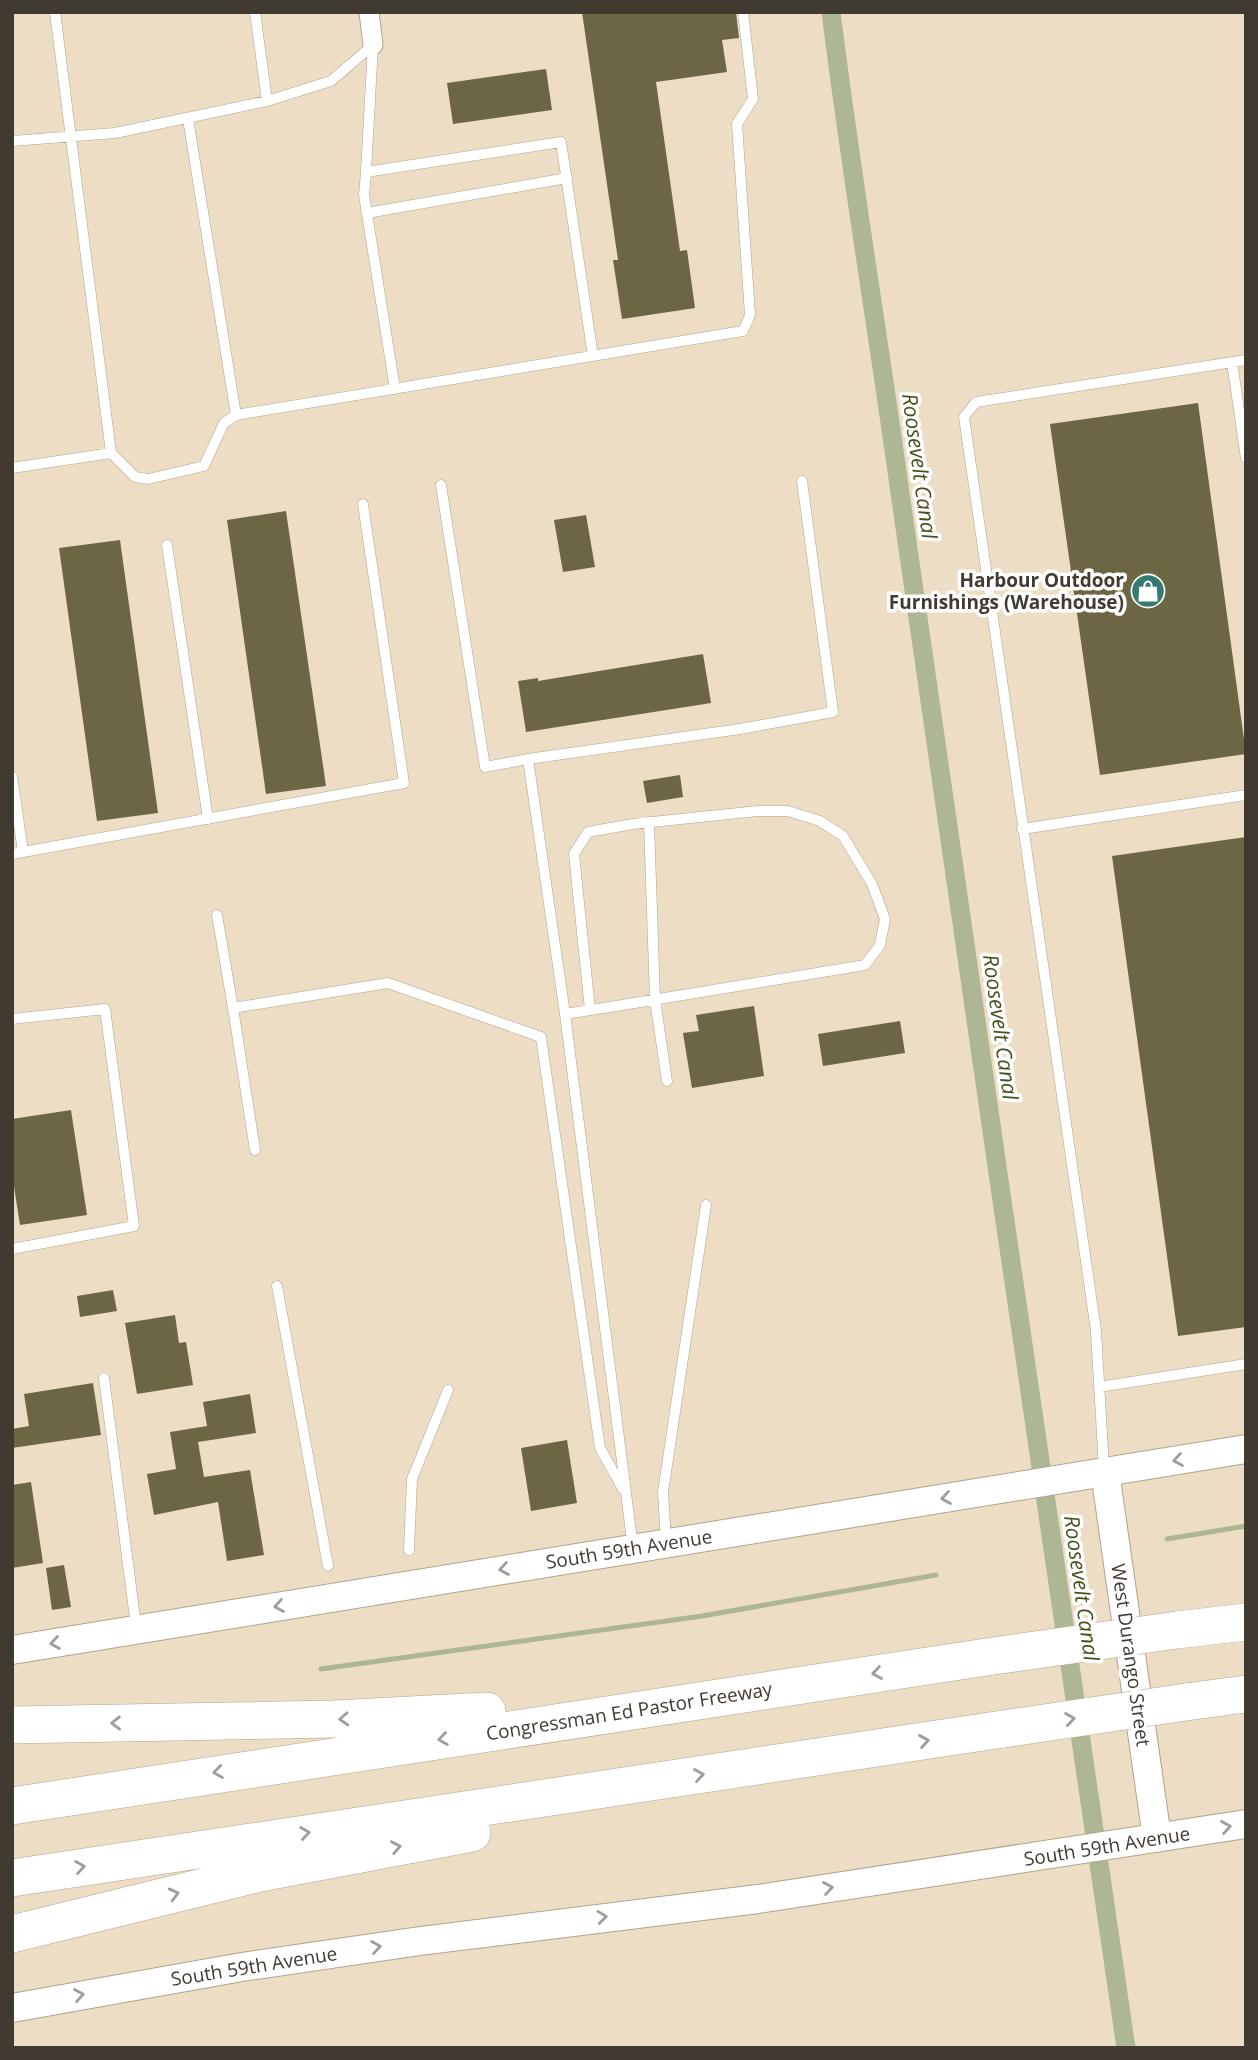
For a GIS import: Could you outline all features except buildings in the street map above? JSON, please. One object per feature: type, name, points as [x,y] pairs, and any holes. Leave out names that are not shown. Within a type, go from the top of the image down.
[{"type":"highway","name":"Congressman Ed Pastor Freeway","points":[[12,1806],[993,1656],[1246,1622]]},
{"type":"highway","points":[[12,1878],[1246,1694]]},
{"type":"highway","points":[[12,1725],[334,1719],[482,1711],[583,1718]]},
{"type":"highway","points":[[12,1934],[260,1873],[595,1810],[644,1783]]},
{"type":"main road","name":"South 59th Avenue","points":[[12,1650],[1246,1449]]},
{"type":"main road","name":"West Durango Street","points":[[1105,1472],[1157,1838]]},
{"type":"main road","name":"South 59th Avenue","points":[[12,2008],[242,1967],[392,1945],[758,1899],[1246,1824]]},
{"type":"street","points":[[369,12],[373,45]]},
{"type":"lane","points":[[55,12],[111,453],[135,477],[148,480],[204,466],[224,423],[236,415],[743,331],[750,315],[737,124],[753,99],[743,12]]},
{"type":"lane","points":[[255,12],[267,101]]},
{"type":"lane","points":[[12,141],[115,133],[267,101],[331,81],[373,45]]},
{"type":"lane","points":[[373,45],[364,195],[395,389]]},
{"type":"lane","points":[[188,119],[236,415]]},
{"type":"lane","points":[[366,172],[561,142],[593,356]]},
{"type":"lane","points":[[367,213],[567,178]]},
{"type":"lane","points":[[1105,1472],[1096,1331],[964,417],[976,402],[1246,360]]},
{"type":"lane","points":[[1232,362],[1246,458]]},
{"type":"lane","points":[[12,468],[111,453]]},
{"type":"lane","points":[[441,485],[485,767],[740,729],[833,712],[802,481]]},
{"type":"lane","points":[[12,776],[18,853],[404,783],[363,504]]},
{"type":"lane","points":[[167,545],[208,819]]},
{"type":"lane","points":[[528,759],[565,1014],[633,1548]]},
{"type":"lane","points":[[1023,830],[1246,795]]},
{"type":"lane","points":[[565,1014],[656,1000],[865,965],[880,945],[885,919],[872,884],[843,836],[806,814],[758,811],[649,822],[588,832],[574,853],[590,1010]]},
{"type":"lane","points":[[649,822],[656,1000],[667,1081]]},
{"type":"lane","points":[[217,915],[255,1150]]},
{"type":"lane","points":[[233,1008],[388,983],[541,1037],[600,1447],[625,1492]]},
{"type":"lane","points":[[12,1019],[105,1009],[134,1226],[12,1250]]},
{"type":"lane","points":[[666,1543],[663,1492],[706,1205]]},
{"type":"lane","points":[[277,1286],[328,1566]]},
{"type":"lane","points":[[1099,1387],[1246,1364]]},
{"type":"lane","points":[[104,1378],[136,1630]]},
{"type":"lane","points":[[408,1550],[412,1479],[448,1390]]},
{"type":"waterway","name":"Roosevelt Canal","points":[[831,12],[1126,2048]]},
{"type":"waterway","points":[[1167,1539],[1246,1526]]},
{"type":"waterway","points":[[321,1669],[702,1616],[936,1575]]},
{"type":"place","name":"Harbour Outdoor Furnishings (Warehouse)","points":[[1148,591]]}]
